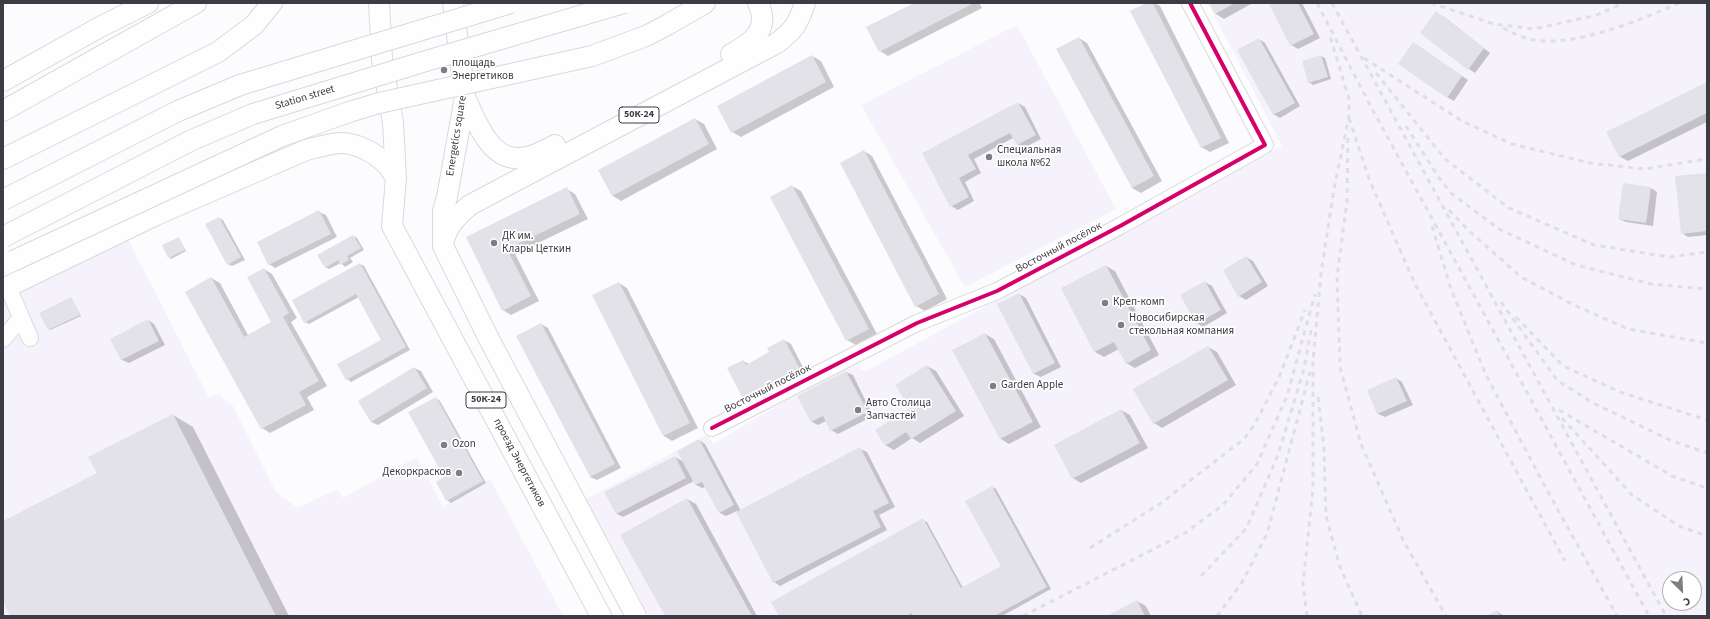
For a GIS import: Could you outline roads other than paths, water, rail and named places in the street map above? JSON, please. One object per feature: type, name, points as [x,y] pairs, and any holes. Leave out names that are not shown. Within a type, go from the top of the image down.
[{"type":"main road","points":[[3,111],[196,3]]},
{"type":"main road","points":[[3,159],[218,52],[254,24],[272,3]]},
{"type":"main road","name":"50К-24","points":[[379,3],[382,59],[393,123],[396,178]]},
{"type":"main road","name":"Energetics square","points":[[443,242],[443,211],[447,197],[465,97],[453,3]]},
{"type":"main road","points":[[3,200],[178,111],[233,88],[510,3]]},
{"type":"main road","name":"Station street","points":[[3,237],[192,140],[253,114],[624,3]]},
{"type":"main road","points":[[8,262],[255,148],[304,128],[379,103],[592,56],[646,36],[706,3]]},
{"type":"main road","points":[[465,97],[479,126],[496,151],[507,157],[519,159],[536,155],[723,58],[753,40],[761,30],[763,16],[758,3]]},
{"type":"main road","name":"50К-24","points":[[636,616],[489,339],[443,246],[443,242],[447,230],[457,216],[470,204],[776,44],[790,33],[799,21],[805,3]]},
{"type":"main road","points":[[3,81],[144,4]]},
{"type":"main road","points":[[5,288],[156,215],[306,150],[342,143],[361,148],[380,158],[389,166],[396,178]]},
{"type":"main road","name":"проезд Энергетиков","points":[[396,178],[392,226],[601,616]]},
{"type":"street","name":"Восточный посёлок","points":[[712,428],[917,323],[997,291],[1122,225],[1265,145],[1190,3]]},
{"type":"street","points":[[5,288],[30,338]]},
{"type":"street","points":[[3,339],[21,318]]},
{"type":"railway","points":[[1317,3],[1370,105],[1649,616]]},
{"type":"railway","points":[[1332,3],[1666,616]]},
{"type":"railway","points":[[1431,3],[1494,24],[1534,29],[1597,15],[1623,3]]},
{"type":"railway","points":[[1503,28],[1526,38],[1542,41],[1561,40],[1603,32],[1679,3]]},
{"type":"railway","points":[[1307,616],[1303,584],[1313,489],[1313,361],[1321,273],[1334,189],[1349,116],[1349,99],[1330,36]]},
{"type":"railway","points":[[1364,58],[1462,121],[1512,144],[1590,163],[1645,169],[1700,160],[1707,157]]},
{"type":"railway","points":[[1376,73],[1445,159],[1509,208],[1594,245],[1669,257],[1707,252]]},
{"type":"railway","points":[[1349,118],[1369,179],[1414,282],[1565,561]]},
{"type":"railway","points":[[1406,126],[1439,178],[1452,194],[1499,229],[1576,265],[1651,284],[1707,289]]},
{"type":"railway","points":[[1348,138],[1347,201],[1337,277],[1340,367],[1361,444],[1404,542],[1446,616]]},
{"type":"railway","points":[[1449,210],[1467,229],[1521,277],[1574,305],[1628,329],[1707,343]]},
{"type":"railway","points":[[1432,226],[1451,289],[1486,375],[1548,492],[1617,616]]},
{"type":"railway","points":[[1023,616],[1185,533],[1223,505],[1257,464],[1287,396],[1315,294]]},
{"type":"railway","points":[[1501,302],[1557,380],[1593,403],[1670,440],[1707,453]]},
{"type":"railway","points":[[1090,548],[1161,503],[1244,439],[1256,422],[1280,375],[1305,310]]},
{"type":"railway","points":[[1516,317],[1563,366],[1620,392],[1707,420]]},
{"type":"railway","points":[[1201,576],[1246,529],[1278,455],[1304,369],[1311,330]]},
{"type":"railway","points":[[1217,616],[1241,584],[1267,534],[1310,372]]},
{"type":"railway","points":[[1318,397],[1324,448],[1326,516],[1340,567],[1362,616]]},
{"type":"railway","points":[[1559,410],[1672,476],[1707,488]]},
{"type":"railway","points":[[1562,418],[1632,495],[1679,526],[1707,536]]},
{"type":"place","name":"площадь Энергетиков","points":[[444,70]]},
{"type":"place","name":"Специальная школа №62","points":[[989,157]]},
{"type":"place","name":"ДК им. Клары Цеткин","points":[[494,243]]},
{"type":"place","name":"Креп-комп","points":[[1105,303]]},
{"type":"place","name":"Новосибирская стекольная компания","points":[[1121,325]]},
{"type":"place","name":"Garden Apple","points":[[993,386]]},
{"type":"place","name":"Авто Столица Запчастей","points":[[858,410]]},
{"type":"place","name":"Ozon","points":[[444,445]]},
{"type":"place","name":"Декоркрасков","points":[[459,473]]}]
